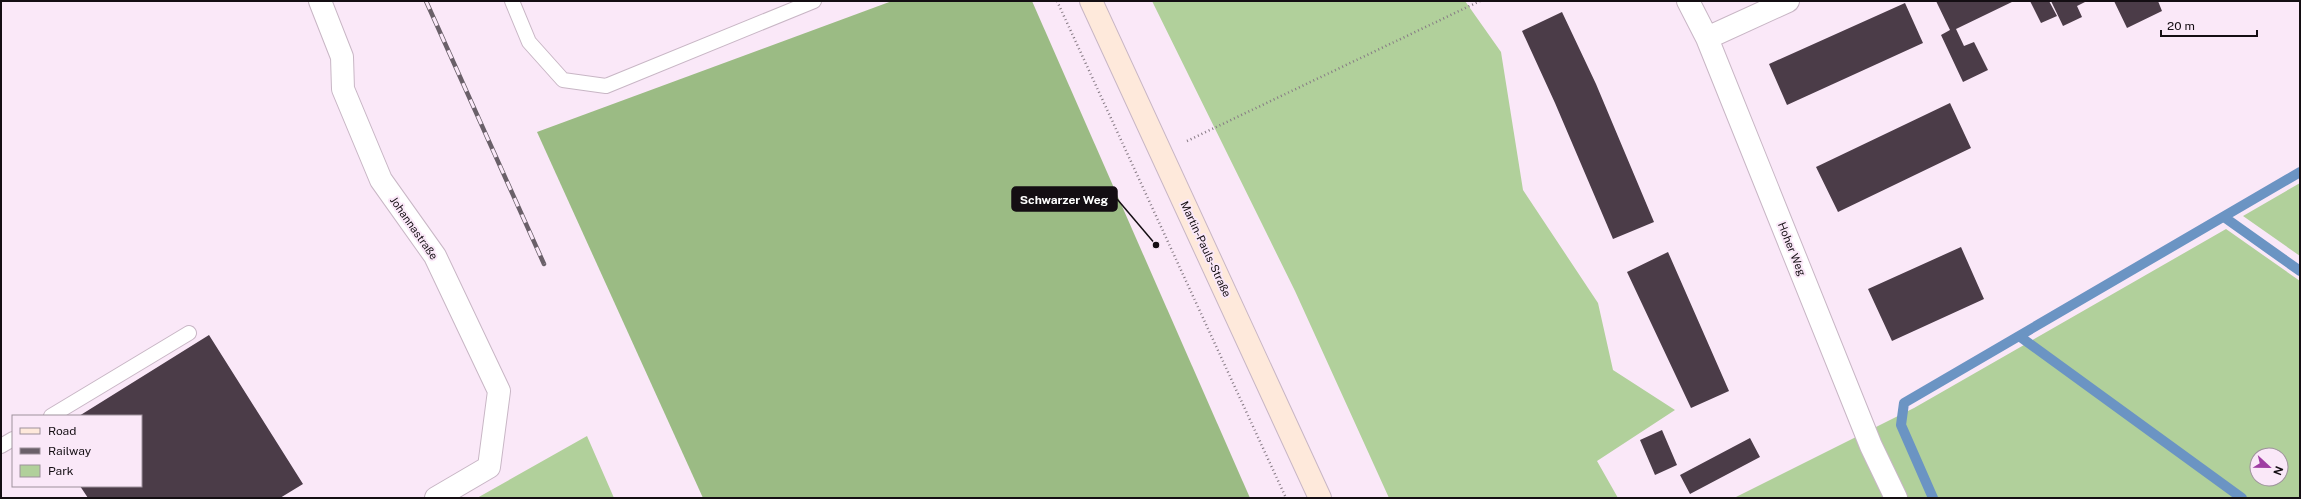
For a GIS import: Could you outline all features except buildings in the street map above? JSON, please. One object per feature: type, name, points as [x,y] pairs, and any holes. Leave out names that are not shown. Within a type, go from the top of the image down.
[{"type":"street","name":"Johannastraße","points":[[320,1],[342,57],[343,90],[381,180],[435,256],[499,391],[489,467],[436,498]]},
{"type":"street","name":"Martin-Pauls-Straße","points":[[1091,1],[1320,498]]},
{"type":"street","name":"Hoher Weg","points":[[1688,1],[1707,38],[1871,446],[1896,498]]},
{"type":"street","points":[[1707,38],[1788,1]]},
{"type":"lane","points":[[512,1],[529,42],[563,80],[606,86],[814,1]]},
{"type":"lane","points":[[53,415],[189,332]]},
{"type":"lane","points":[[1,446],[12,440]]},
{"type":"path","points":[[1057,1],[1286,498]]},
{"type":"path","points":[[1162,154],[1480,1]]},
{"type":"green space","points":[[892,1],[1032,1],[1250,498],[703,498],[537,132]]},
{"type":"green space","points":[[1152,1],[1465,1],[1501,52],[1523,190],[1598,303],[1613,370],[1675,410],[1597,461],[1618,498],[1389,498],[1295,291]]},
{"type":"green space","points":[[2300,183],[2300,256],[2243,216]]},
{"type":"green space","points":[[2226,229],[2300,281],[2300,498],[1734,498],[1914,408]]},
{"type":"green space","points":[[587,436],[614,498],[477,498]]},
{"type":"waterway","points":[[1933,498],[1901,425],[1904,403],[2300,172]]},
{"type":"waterway","points":[[2224,217],[2300,271]]},
{"type":"waterway","points":[[2019,336],[2242,498]]},
{"type":"railway","points":[[426,1],[544,264]]},
{"type":"place","name":"Schwarzer Weg","points":[[1156,245]]}]
